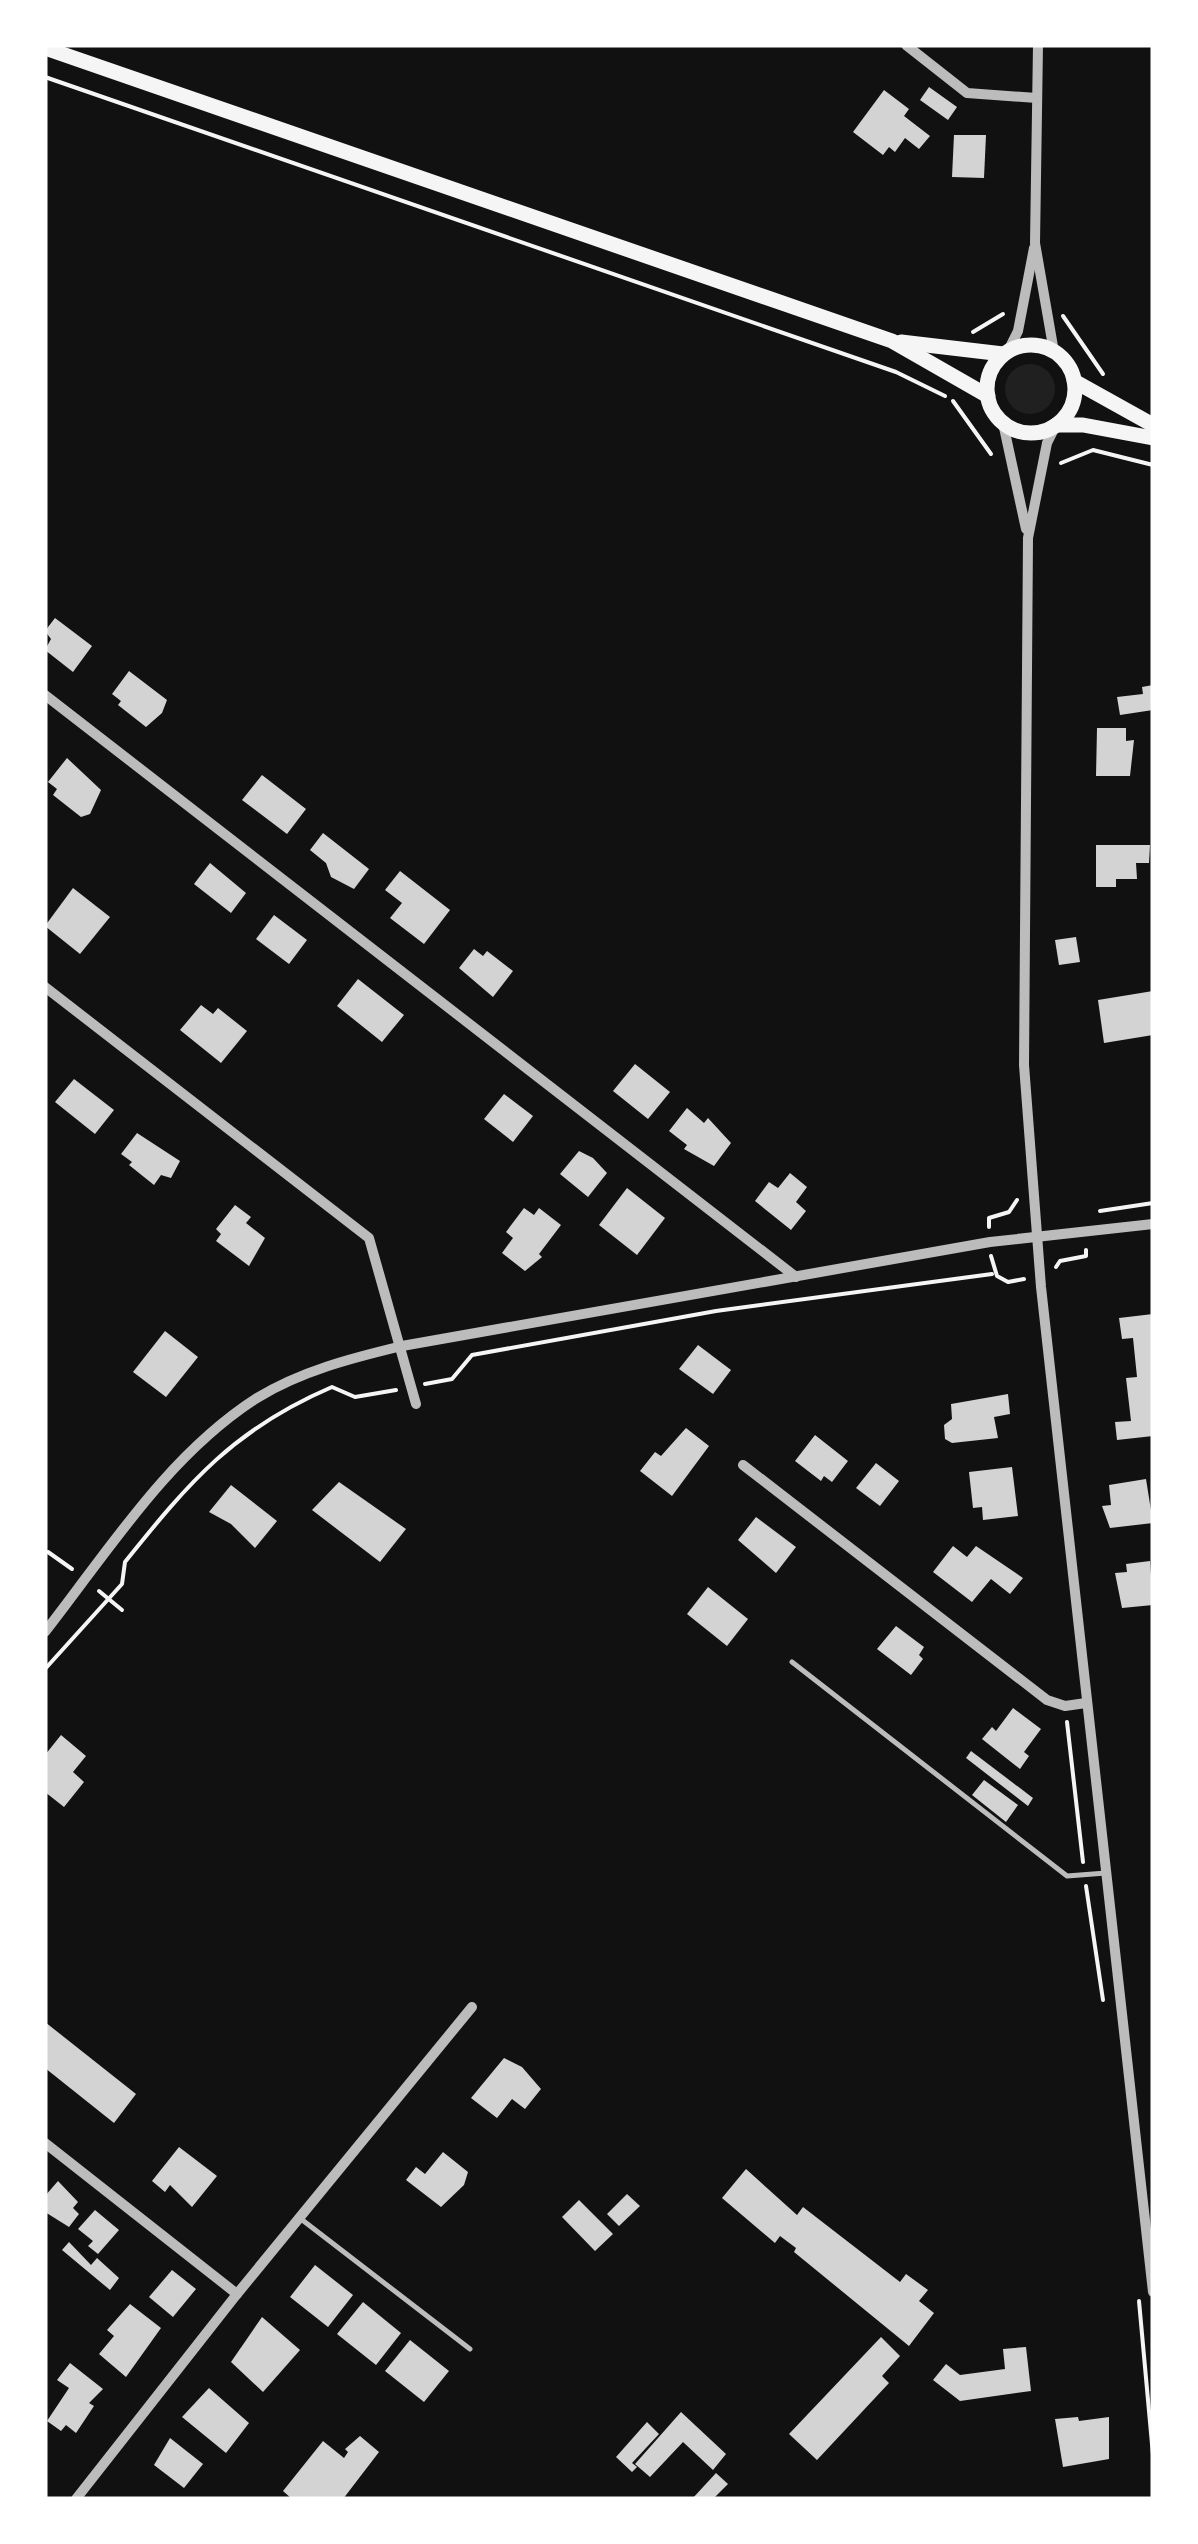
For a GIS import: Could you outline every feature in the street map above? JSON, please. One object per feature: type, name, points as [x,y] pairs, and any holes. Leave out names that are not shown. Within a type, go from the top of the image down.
[{"type":"main road","points":[[45,48],[892,341],[988,396],[1004,423],[1030,432],[1056,425],[1083,425],[1153,438]]},
{"type":"main road","points":[[892,341],[1006,353],[1031,345],[1054,352],[1064,359],[1074,382],[1071,406],[1056,425]]},
{"type":"main road","points":[[988,396],[990,373],[1006,353]]},
{"type":"main road","points":[[1074,382],[1153,425]]},
{"type":"street","points":[[906,45],[967,92],[1037,98]]},
{"type":"street","points":[[1006,353],[1018,331],[1035,242],[1038,45]]},
{"type":"street","points":[[1035,242],[1054,352]]},
{"type":"street","points":[[1004,423],[1028,538]]},
{"type":"street","points":[[1056,425],[1042,464],[1028,538],[1021,956],[1040,1277],[1153,2292]]},
{"type":"street","points":[[45,695],[796,1277]]},
{"type":"street","points":[[45,987],[369,1238],[416,1404]]},
{"type":"street","points":[[45,1632],[172,1470],[230,1418],[293,1380],[338,1362],[402,1346],[990,1242],[1153,1224]]},
{"type":"street","points":[[743,1465],[1047,1700],[1065,1706],[1086,1703]]},
{"type":"street","points":[[76,2499],[236,2294],[472,2007]]},
{"type":"street","points":[[45,2143],[236,2294]]},
{"type":"lane","points":[[792,1662],[1068,1876],[1106,1873]]},
{"type":"lane","points":[[299,2218],[470,2349]]},
{"type":"path","points":[[45,77],[896,372],[947,397],[962,410],[997,466],[1015,464]]},
{"type":"path","points":[[965,351],[974,331],[1004,313],[1006,300]]},
{"type":"path","points":[[947,397],[956,376]]},
{"type":"path","points":[[1042,464],[1053,466],[1094,450],[1153,465]]},
{"type":"path","points":[[992,1216],[988,1221],[994,1273]]},
{"type":"path","points":[[45,1669],[122,1584],[125,1562],[219,1452],[288,1406],[332,1388],[355,1397],[452,1379],[472,1355],[716,1311],[994,1273],[1008,1282],[1054,1275],[1056,1265],[1066,1258]]},
{"type":"shaded area","points":[[1030,364],[1048,371],[1055,389],[1048,407],[1030,414],[1012,407],[1005,389],[1012,371]]},
{"type":"building","points":[[929,87],[957,107],[948,120],[920,100]]},
{"type":"building","points":[[884,90],[909,109],[904,116],[930,136],[919,149],[905,138],[895,152],[889,147],[883,155],[853,132]]},
{"type":"building","points":[[954,135],[986,135],[984,178],[952,177]]},
{"type":"building","points":[[55,618],[92,646],[73,672],[45,650],[51,639],[45,631]]},
{"type":"building","points":[[129,671],[167,700],[162,713],[146,727],[118,705],[121,701],[112,694]]},
{"type":"building","points":[[1153,685],[1153,710],[1120,715],[1117,697],[1143,694],[1142,687]]},
{"type":"building","points":[[1097,728],[1126,728],[1126,741],[1134,740],[1130,776],[1096,776]]},
{"type":"building","points":[[67,758],[101,790],[90,814],[81,817],[53,795],[57,789],[48,782]]},
{"type":"building","points":[[262,775],[306,809],[287,834],[242,800]]},
{"type":"building","points":[[323,833],[369,869],[354,889],[331,877],[326,863],[310,850]]},
{"type":"building","points":[[1096,845],[1150,845],[1149,863],[1136,863],[1137,879],[1116,879],[1116,887],[1096,887]]},
{"type":"building","points":[[210,863],[246,893],[231,913],[194,884]]},
{"type":"building","points":[[400,871],[450,910],[424,944],[390,918],[402,903],[385,890]]},
{"type":"building","points":[[73,888],[110,917],[80,954],[45,926]]},
{"type":"building","points":[[274,915],[307,940],[289,964],[256,939]]},
{"type":"building","points":[[1076,937],[1080,962],[1059,965],[1055,940]]},
{"type":"building","points":[[474,949],[483,956],[487,951],[513,971],[493,997],[459,968]]},
{"type":"building","points":[[358,979],[404,1015],[382,1042],[337,1006]]},
{"type":"building","points":[[1153,991],[1153,1035],[1104,1043],[1098,1000]]},
{"type":"building","points":[[201,1005],[213,1014],[218,1008],[247,1031],[221,1063],[180,1030]]},
{"type":"building","points":[[635,1064],[670,1092],[648,1119],[613,1091]]},
{"type":"building","points":[[74,1079],[114,1110],[95,1134],[55,1102]]},
{"type":"building","points":[[504,1094],[533,1116],[513,1142],[484,1119]]},
{"type":"building","points":[[687,1108],[704,1123],[708,1118],[731,1143],[714,1166],[684,1149],[687,1145],[669,1131]]},
{"type":"building","points":[[137,1133],[180,1161],[171,1178],[161,1175],[154,1185],[129,1165],[132,1162],[121,1154]]},
{"type":"building","points":[[579,1151],[593,1158],[607,1173],[588,1197],[560,1174]]},
{"type":"building","points":[[790,1173],[807,1187],[796,1202],[806,1211],[791,1230],[755,1201],[769,1182],[778,1188]]},
{"type":"building","points":[[627,1188],[665,1218],[637,1255],[599,1225]]},
{"type":"building","points":[[235,1205],[251,1217],[246,1223],[265,1238],[249,1266],[216,1241],[221,1234],[216,1229]]},
{"type":"building","points":[[524,1208],[534,1215],[539,1208],[561,1225],[539,1254],[542,1257],[525,1271],[502,1253],[513,1238],[506,1232]]},
{"type":"building","points":[[1153,1314],[1153,1436],[1117,1440],[1115,1422],[1131,1421],[1126,1378],[1137,1377],[1133,1338],[1122,1339],[1119,1318]]},
{"type":"building","points":[[165,1331],[198,1357],[166,1397],[133,1372]]},
{"type":"building","points":[[698,1345],[731,1370],[713,1394],[679,1369]]},
{"type":"building","points":[[1008,1394],[1010,1414],[994,1417],[998,1438],[952,1443],[945,1439],[944,1425],[952,1419],[951,1404]]},
{"type":"building","points":[[686,1428],[709,1446],[672,1496],[640,1471],[655,1452],[661,1456]]},
{"type":"building","points":[[815,1435],[848,1461],[832,1482],[824,1476],[821,1481],[795,1461]]},
{"type":"building","points":[[876,1463],[899,1481],[880,1506],[856,1488]]},
{"type":"building","points":[[1012,1467],[1018,1516],[983,1520],[982,1507],[973,1508],[969,1472]]},
{"type":"building","points":[[1146,1479],[1153,1523],[1110,1528],[1102,1506],[1111,1505],[1109,1485]]},
{"type":"building","points":[[339,1482],[406,1529],[380,1562],[312,1510]]},
{"type":"building","points":[[231,1485],[277,1521],[255,1548],[231,1524],[209,1512]]},
{"type":"building","points":[[756,1517],[796,1547],[776,1573],[738,1540]]},
{"type":"building","points":[[953,1546],[967,1557],[976,1546],[1023,1578],[1010,1594],[991,1579],[972,1602],[933,1572]]},
{"type":"building","points":[[1150,1561],[1153,1605],[1122,1608],[1115,1573],[1127,1572],[1126,1564]]},
{"type":"building","points":[[708,1587],[748,1619],[727,1646],[687,1614]]},
{"type":"building","points":[[896,1626],[924,1647],[919,1655],[923,1659],[911,1675],[877,1649]]},
{"type":"building","points":[[1013,1708],[1041,1729],[1024,1752],[1029,1756],[1020,1769],[982,1739],[992,1727],[996,1731]]},
{"type":"building","points":[[61,1735],[86,1756],[73,1772],[84,1782],[64,1807],[45,1792],[45,1755]]},
{"type":"building","points":[[971,1751],[1033,1798],[1028,1806],[966,1758]]},
{"type":"building","points":[[984,1780],[1018,1805],[1006,1822],[972,1795]]},
{"type":"building","points":[[45,2022],[136,2094],[114,2123],[45,2068]]},
{"type":"building","points":[[504,2058],[522,2067],[541,2089],[525,2109],[512,2099],[497,2118],[471,2098]]},
{"type":"building","points":[[179,2147],[217,2176],[192,2207],[170,2185],[165,2192],[152,2181]]},
{"type":"building","points":[[443,2152],[468,2172],[464,2185],[441,2207],[406,2180],[416,2167],[425,2174]]},
{"type":"building","points":[[746,2169],[797,2215],[803,2207],[900,2282],[906,2274],[928,2290],[919,2301],[934,2313],[909,2346],[794,2252],[796,2248],[780,2236],[775,2243],[722,2198]]},
{"type":"building","points":[[58,2181],[78,2202],[73,2208],[79,2214],[69,2227],[45,2212],[45,2196]]},
{"type":"building","points":[[627,2194],[640,2206],[619,2226],[607,2214]]},
{"type":"building","points":[[579,2200],[613,2234],[595,2251],[562,2217]]},
{"type":"building","points":[[95,2210],[119,2230],[98,2254],[88,2246],[93,2241],[78,2229]]},
{"type":"building","points":[[69,2242],[91,2265],[97,2258],[119,2278],[110,2290],[62,2250]]},
{"type":"building","points":[[315,2265],[353,2295],[328,2327],[290,2297]]},
{"type":"building","points":[[172,2270],[196,2289],[173,2317],[149,2297]]},
{"type":"building","points":[[363,2302],[401,2333],[376,2365],[337,2334]]},
{"type":"building","points":[[130,2304],[161,2328],[126,2377],[99,2354],[114,2336],[107,2330]]},
{"type":"building","points":[[262,2317],[300,2350],[263,2392],[231,2362]]},
{"type":"building","points":[[881,2337],[900,2356],[882,2376],[889,2383],[817,2460],[789,2434]]},
{"type":"building","points":[[410,2340],[449,2371],[424,2402],[385,2371]]},
{"type":"building","points":[[1026,2347],[1031,2391],[960,2401],[933,2380],[946,2364],[960,2375],[1005,2369],[1003,2349]]},
{"type":"building","points":[[70,2363],[103,2389],[89,2403],[94,2406],[76,2433],[66,2425],[61,2431],[47,2421],[69,2388],[57,2380]]},
{"type":"building","points":[[209,2388],[249,2423],[226,2453],[182,2417]]},
{"type":"building","points":[[681,2412],[726,2454],[713,2470],[683,2442],[650,2477],[635,2464]]},
{"type":"building","points":[[1078,2417],[1079,2421],[1109,2417],[1109,2459],[1063,2467],[1055,2419]]},
{"type":"building","points":[[647,2422],[659,2434],[632,2463],[637,2467],[632,2472],[616,2457]]},
{"type":"building","points":[[360,2436],[379,2452],[343,2499],[292,2499],[283,2491],[323,2441],[344,2458],[348,2452],[345,2449]]},
{"type":"building","points":[[170,2438],[203,2464],[184,2488],[154,2465]]},
{"type":"building","points":[[716,2473],[728,2484],[713,2499],[692,2499]]}]
